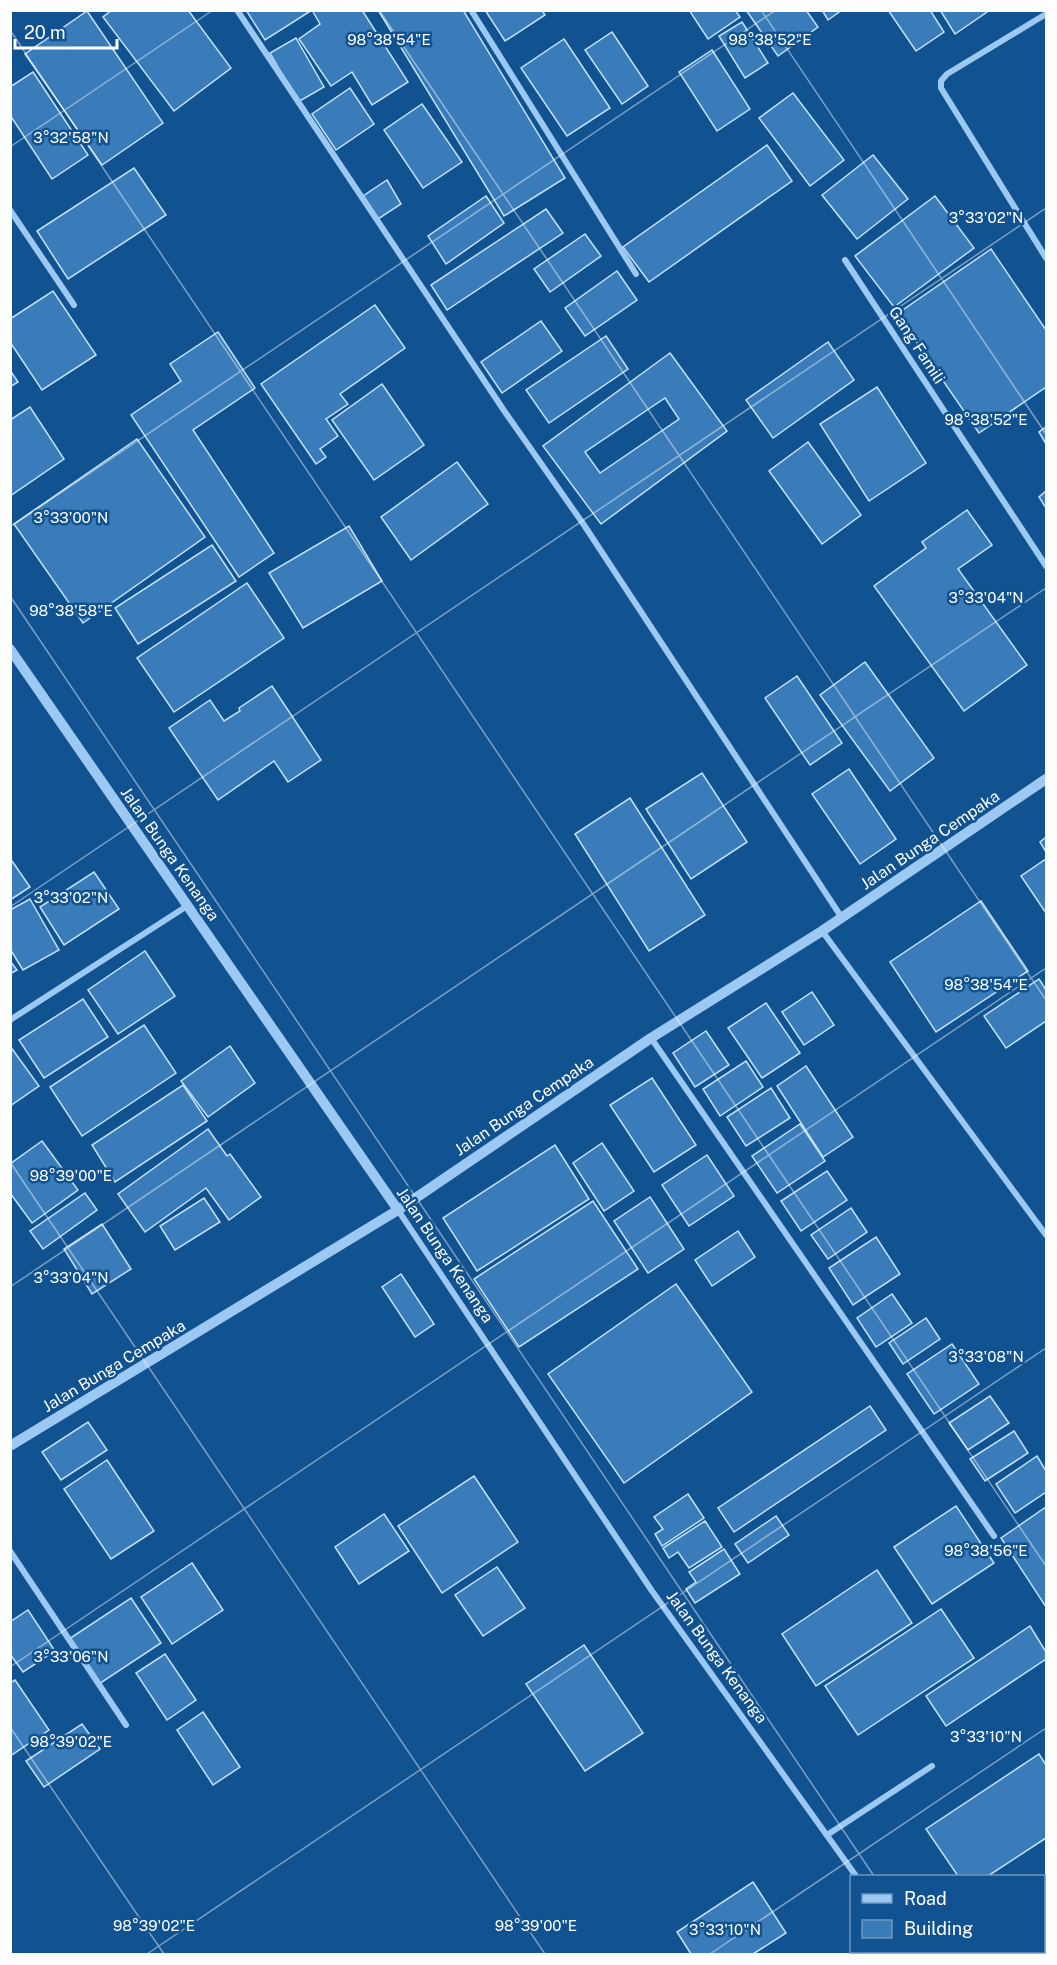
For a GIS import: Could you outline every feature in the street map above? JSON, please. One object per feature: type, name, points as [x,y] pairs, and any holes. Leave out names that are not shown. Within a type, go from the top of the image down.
[{"type":"street","points":[[237,10],[584,525],[842,918]]},
{"type":"street","points":[[471,10],[636,274]]},
{"type":"street","points":[[1047,14],[947,74],[942,81],[941,88],[1047,258]]},
{"type":"street","points":[[10,210],[74,305]]},
{"type":"street","name":"Gang Famili","points":[[845,260],[1047,566]]},
{"type":"street","name":"Jalan Bunga Kenanga","points":[[10,648],[398,1210],[645,1581],[855,1875]]},
{"type":"street","name":"Jalan Bunga Cempaka","points":[[10,1446],[398,1210],[651,1038],[842,918],[1047,779]]},
{"type":"street","points":[[10,1020],[187,906]]},
{"type":"street","points":[[822,931],[1047,1235]]},
{"type":"street","points":[[651,1038],[994,1536]]},
{"type":"street","points":[[10,1551],[126,1725]]},
{"type":"street","points":[[827,1835],[932,1766]]},
{"type":"building","points":[[112,10],[188,10],[231,68],[174,111],[103,17]]},
{"type":"building","points":[[246,10],[308,10],[309,12],[265,40]]},
{"type":"building","points":[[312,10],[362,10],[408,82],[372,105],[352,72],[331,86],[299,39],[320,24]]},
{"type":"building","points":[[378,10],[463,10],[565,178],[504,216]]},
{"type":"building","points":[[485,10],[542,10],[545,15],[505,41]]},
{"type":"building","points":[[689,10],[735,10],[740,17],[708,39]]},
{"type":"building","points":[[746,10],[806,10],[818,27],[778,56]]},
{"type":"building","points":[[822,10],[842,10],[828,20]]},
{"type":"building","points":[[888,10],[930,10],[944,32],[916,51]]},
{"type":"building","points":[[940,10],[990,10],[955,34]]},
{"type":"building","points":[[87,11],[163,123],[102,165],[25,54]]},
{"type":"building","points":[[742,22],[768,63],[745,78],[719,36]]},
{"type":"building","points":[[612,32],[648,86],[622,104],[585,50]]},
{"type":"building","points":[[296,38],[324,87],[298,102],[270,53]]},
{"type":"building","points":[[564,39],[610,108],[567,136],[521,68]]},
{"type":"building","points":[[712,50],[750,109],[717,131],[679,72]]},
{"type":"building","points":[[33,72],[88,155],[52,179],[10,115],[10,87]]},
{"type":"building","points":[[350,88],[374,124],[336,150],[312,114]]},
{"type":"building","points":[[793,93],[844,160],[810,186],[759,118]]},
{"type":"building","points":[[422,104],[462,162],[423,188],[384,130]]},
{"type":"building","points":[[767,145],[792,181],[649,282],[623,247]]},
{"type":"building","points":[[873,155],[908,199],[857,239],[822,195]]},
{"type":"building","points":[[134,168],[166,215],[68,279],[37,231]]},
{"type":"building","points":[[387,180],[401,204],[378,219],[363,196]]},
{"type":"building","points":[[486,196],[504,223],[446,264],[428,236]]},
{"type":"building","points":[[935,196],[974,248],[894,307],[855,256]]},
{"type":"building","points":[[546,209],[563,233],[447,310],[431,285]]},
{"type":"building","points":[[585,234],[601,256],[550,292],[534,269]]},
{"type":"building","points":[[991,249],[1046,330],[1046,387],[979,433],[897,314]]},
{"type":"building","points":[[617,271],[637,300],[585,336],[565,308]]},
{"type":"building","points":[[53,291],[96,355],[42,390],[10,342],[10,319]]},
{"type":"building","points":[[375,305],[405,348],[340,394],[348,404],[326,419],[338,436],[320,449],[326,457],[316,464],[261,384]]},
{"type":"building","points":[[541,321],[562,351],[502,393],[481,362]]},
{"type":"building","points":[[218,332],[255,388],[193,430],[274,553],[239,577],[131,415],[181,381],[170,364]]},
{"type":"building","points":[[606,336],[628,369],[549,423],[526,390]]},
{"type":"building","points":[[828,342],[854,380],[773,438],[746,400]]},
{"type":"building","points":[[670,353],[727,431],[601,524],[543,446]],"holes":[[[665,398],[679,419],[600,473],[585,452]]]},
{"type":"building","points":[[10,370],[18,382],[10,387]]},
{"type":"building","points":[[382,384],[424,445],[374,480],[332,420]]},
{"type":"building","points":[[877,387],[926,463],[869,501],[820,424]]},
{"type":"building","points":[[30,407],[64,459],[10,496],[10,420]]},
{"type":"building","points":[[1046,427],[1046,444],[1039,432]]},
{"type":"building","points":[[137,439],[205,537],[83,623],[14,524]]},
{"type":"building","points":[[808,442],[861,515],[822,544],[769,471]]},
{"type":"building","points":[[457,462],[488,504],[411,560],[381,517]]},
{"type":"building","points":[[1046,491],[1046,508],[1039,497]]},
{"type":"building","points":[[967,510],[992,545],[958,569],[1027,665],[964,711],[874,586],[926,548],[922,542]]},
{"type":"building","points":[[349,526],[382,581],[303,628],[269,573]]},
{"type":"building","points":[[212,545],[236,581],[138,644],[115,608]]},
{"type":"building","points":[[247,583],[284,638],[174,712],[137,658]]},
{"type":"building","points":[[865,662],[934,758],[890,791],[820,695]]},
{"type":"building","points":[[797,676],[842,743],[810,765],[765,698]]},
{"type":"building","points":[[272,686],[321,760],[288,782],[274,761],[218,800],[169,728],[210,700],[224,721]]},
{"type":"building","points":[[849,769],[896,839],[860,864],[812,794]]},
{"type":"building","points":[[702,773],[747,842],[691,879],[646,809]]},
{"type":"building","points":[[630,798],[705,915],[649,951],[575,834]]},
{"type":"building","points":[[1046,837],[1046,852],[1040,842]]},
{"type":"building","points":[[10,858],[30,887],[10,900]]},
{"type":"building","points":[[1046,859],[1046,913],[1021,876]]},
{"type":"building","points":[[94,872],[119,909],[64,945],[40,907]]},
{"type":"building","points":[[30,899],[59,950],[23,970],[10,949],[10,910]]},
{"type":"building","points":[[981,901],[1028,971],[936,1032],[890,962]]},
{"type":"building","points":[[145,951],[175,996],[118,1034],[88,990]]},
{"type":"building","points":[[10,961],[17,970],[10,974]]},
{"type":"building","points":[[1039,979],[1046,990],[1046,1021],[1006,1048],[984,1016]]},
{"type":"building","points":[[812,992],[834,1025],[804,1045],[782,1012]]},
{"type":"building","points":[[83,999],[108,1037],[44,1078],[19,1040]]},
{"type":"building","points":[[766,1003],[800,1053],[762,1078],[728,1028]]},
{"type":"building","points":[[144,1025],[176,1073],[82,1136],[50,1087]]},
{"type":"building","points":[[706,1031],[729,1065],[695,1087],[673,1053]]},
{"type":"building","points":[[10,1046],[39,1086],[10,1106]]},
{"type":"building","points":[[230,1046],[255,1083],[208,1117],[181,1081]]},
{"type":"building","points":[[746,1061],[763,1087],[720,1116],[703,1089]]},
{"type":"building","points":[[806,1066],[853,1137],[823,1157],[777,1086]]},
{"type":"building","points":[[652,1078],[696,1145],[654,1172],[610,1105]]},
{"type":"building","points":[[183,1085],[207,1121],[115,1182],[92,1145]]},
{"type":"building","points":[[771,1088],[790,1118],[746,1146],[727,1117]]},
{"type":"building","points":[[800,1124],[825,1161],[777,1193],[752,1156]]},
{"type":"building","points":[[208,1129],[227,1156],[230,1154],[261,1197],[229,1220],[206,1188],[145,1232],[118,1194]]},
{"type":"building","points":[[42,1141],[78,1190],[32,1223],[10,1193],[10,1164]]},
{"type":"building","points":[[602,1143],[634,1191],[604,1211],[573,1163]]},
{"type":"building","points":[[555,1145],[589,1199],[477,1271],[443,1218]]},
{"type":"building","points":[[707,1155],[734,1196],[689,1226],[662,1185]]},
{"type":"building","points":[[827,1171],[847,1200],[801,1231],[781,1201]]},
{"type":"building","points":[[85,1193],[97,1210],[43,1249],[30,1231]]},
{"type":"building","points":[[650,1197],[684,1249],[648,1273],[614,1221]]},
{"type":"building","points":[[204,1198],[220,1222],[175,1250],[160,1226]]},
{"type":"building","points":[[593,1201],[638,1269],[519,1347],[474,1279]]},
{"type":"building","points":[[851,1208],[867,1232],[828,1259],[811,1235]]},
{"type":"building","points":[[102,1224],[131,1269],[92,1294],[64,1249]]},
{"type":"building","points":[[738,1231],[755,1257],[712,1286],[695,1260]]},
{"type":"building","points":[[876,1237],[900,1274],[853,1305],[829,1268]]},
{"type":"building","points":[[401,1274],[434,1324],[415,1337],[382,1287]]},
{"type":"building","points":[[676,1284],[752,1392],[624,1483],[548,1374]]},
{"type":"building","points":[[892,1294],[912,1323],[876,1347],[857,1318]]},
{"type":"building","points":[[926,1318],[940,1339],[903,1364],[889,1343]]},
{"type":"building","points":[[952,1344],[979,1384],[934,1414],[907,1374]]},
{"type":"building","points":[[990,1396],[1009,1423],[968,1450],[949,1423]]},
{"type":"building","points":[[870,1406],[886,1430],[734,1532],[718,1508]]},
{"type":"building","points":[[88,1422],[107,1450],[61,1480],[42,1452]]},
{"type":"building","points":[[1014,1431],[1028,1453],[985,1481],[970,1459]]},
{"type":"building","points":[[1037,1456],[1046,1471],[1046,1492],[1015,1513],[996,1484]]},
{"type":"building","points":[[107,1460],[154,1531],[111,1559],[64,1489]]},
{"type":"building","points":[[474,1476],[518,1542],[442,1593],[398,1526]]},
{"type":"building","points":[[688,1494],[704,1518],[662,1546],[655,1534],[663,1529],[654,1517]]},
{"type":"building","points":[[956,1506],[994,1563],[932,1604],[894,1547]]},
{"type":"building","points":[[1046,1507],[1046,1607],[1001,1538]]},
{"type":"building","points":[[384,1514],[409,1551],[359,1584],[335,1547]]},
{"type":"building","points":[[776,1516],[789,1535],[748,1563],[735,1544]]},
{"type":"building","points":[[705,1521],[722,1547],[689,1568],[678,1552],[669,1558],[663,1548]]},
{"type":"building","points":[[724,1549],[740,1574],[695,1603],[686,1589],[696,1582],[689,1572]]},
{"type":"building","points":[[192,1563],[223,1610],[172,1644],[141,1597]]},
{"type":"building","points":[[497,1567],[525,1608],[483,1636],[455,1595]]},
{"type":"building","points":[[877,1570],[912,1623],[816,1686],[782,1634]]},
{"type":"building","points":[[131,1598],[161,1643],[99,1684],[69,1639]]},
{"type":"building","points":[[941,1609],[974,1658],[858,1735],[825,1686]]},
{"type":"building","points":[[28,1610],[55,1651],[23,1672],[10,1654],[10,1622]]},
{"type":"building","points":[[1030,1626],[1046,1652],[1046,1659],[946,1726],[926,1696]]},
{"type":"building","points":[[584,1645],[643,1733],[585,1771],[526,1684]]},
{"type":"building","points":[[165,1654],[196,1700],[167,1720],[136,1673]]},
{"type":"building","points":[[15,1680],[49,1730],[10,1756],[10,1683]]},
{"type":"building","points":[[203,1712],[240,1767],[213,1785],[177,1730]]},
{"type":"building","points":[[82,1724],[100,1749],[44,1787],[26,1761]]},
{"type":"building","points":[[1039,1754],[1046,1765],[1046,1838],[990,1875],[957,1875],[926,1829]]},
{"type":"building","points":[[753,1882],[786,1933],[753,1954],[691,1954],[677,1932]]}]
